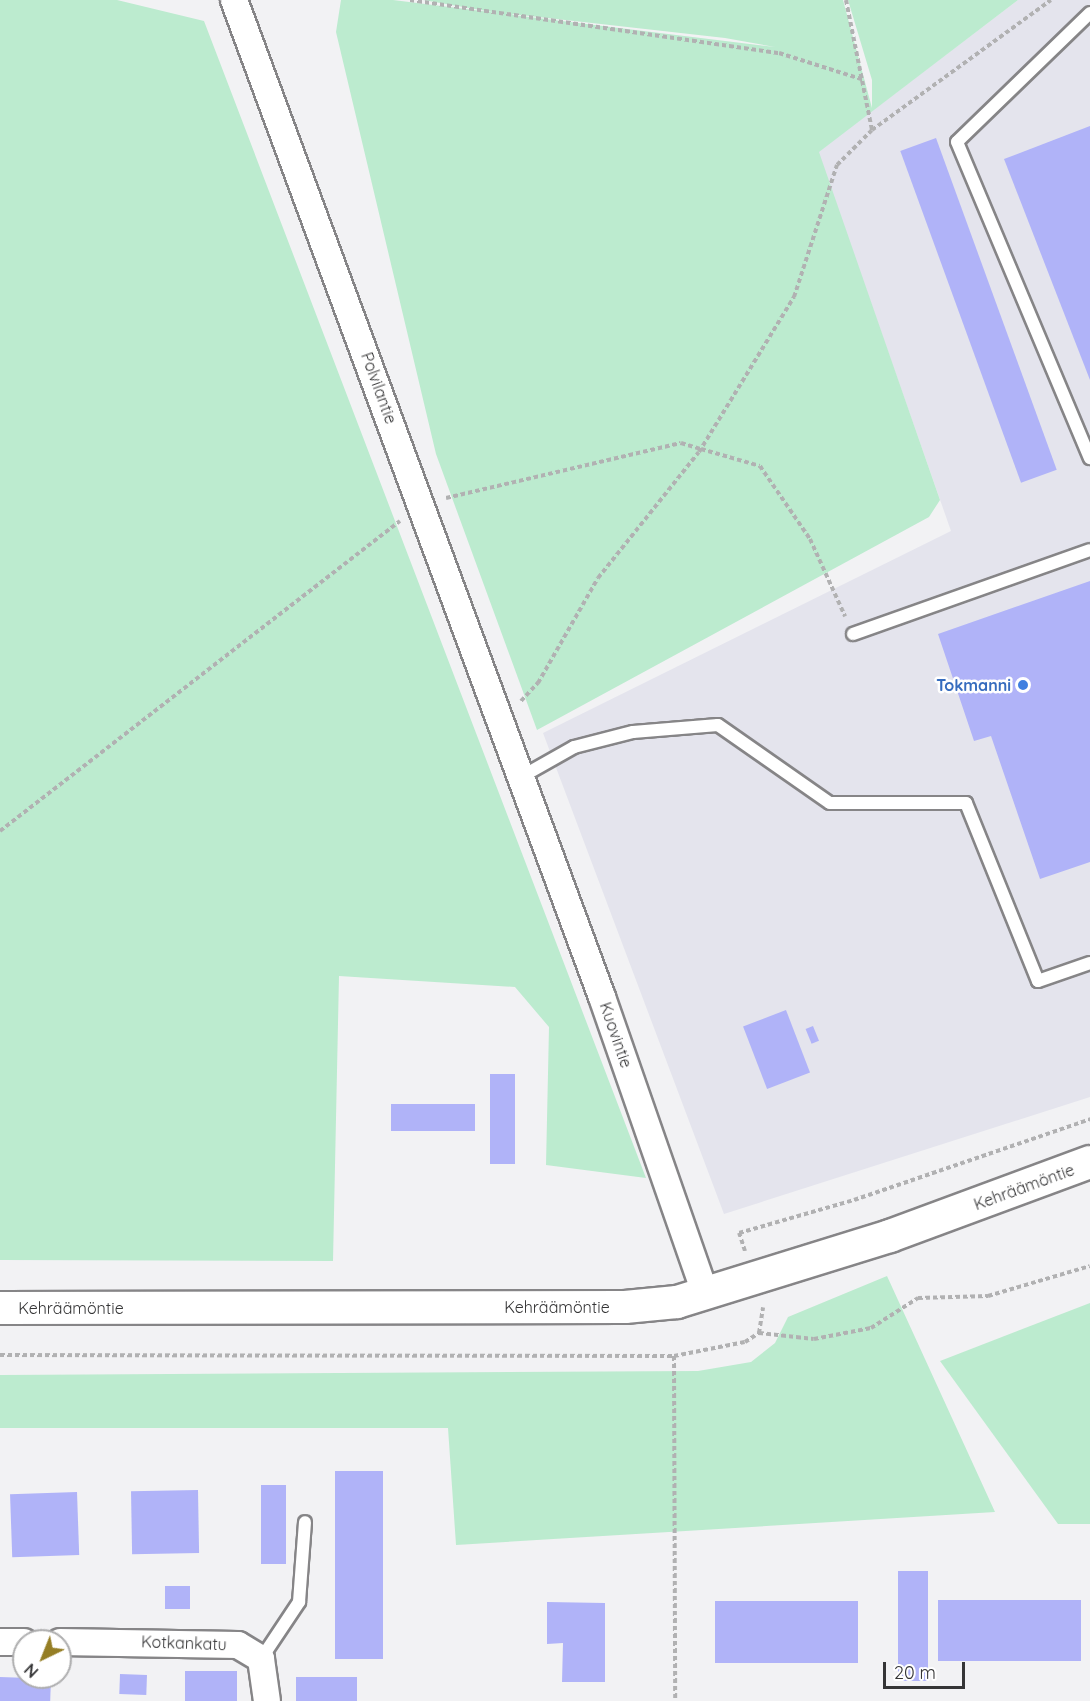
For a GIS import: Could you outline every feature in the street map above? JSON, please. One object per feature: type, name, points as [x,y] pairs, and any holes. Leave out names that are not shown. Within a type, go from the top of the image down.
[{"type":"street","name":"Polvilantie","points":[[234,0],[521,777]]},
{"type":"street","name":"Kuovintie","points":[[521,777],[706,1295]]},
{"type":"street","name":"Kehräämöntie","points":[[0,1308],[625,1307],[706,1295],[754,1282],[1090,1162]]},
{"type":"street","name":"Kotkankatu","points":[[72,1642],[215,1641],[238,1645],[261,1659]]},
{"type":"street","points":[[261,1659],[267,1701]]},
{"type":"lane","points":[[1090,14],[957,142],[1090,458]]},
{"type":"lane","points":[[853,634],[1090,550]]},
{"type":"lane","points":[[521,777],[574,747],[633,732],[718,725],[830,803],[966,803],[1038,981],[1090,963]]},
{"type":"lane","points":[[261,1659],[299,1602],[305,1522]]},
{"type":"path","points":[[410,0],[779,53],[864,80]]},
{"type":"path","points":[[846,0],[864,80],[872,130]]},
{"type":"path","points":[[500,722],[538,683],[598,578],[699,452],[794,297],[837,165],[872,130],[1051,0]]},
{"type":"path","points":[[759,1333],[766,1315],[739,1233],[854,1200],[1090,1119]]},
{"type":"path","points":[[0,1355],[674,1356],[726,1349],[759,1333],[825,1337],[870,1328],[918,1298],[988,1296],[1090,1266]]},
{"type":"path","points":[[674,1356],[675,1701]]},
{"type":"shaded area","points":[[1018,0],[1090,0],[1090,1097],[724,1214],[543,733],[951,531],[818,152]]},
{"type":"green space","points":[[0,0],[117,0],[204,21],[646,1178],[546,1165],[549,1027],[515,987],[339,976],[333,1261],[0,1260]]},
{"type":"green space","points":[[341,0],[393,0],[498,13],[423,0],[843,0],[872,108],[872,80],[848,0],[1018,0],[819,152],[940,500],[929,517],[537,730],[436,454],[336,32]],"holes":[[[512,14],[725,38],[775,47]]]},
{"type":"green space","points":[[887,1276],[995,1512],[456,1545],[448,1428],[0,1428],[0,1375],[698,1371],[751,1362],[775,1343],[788,1317]]},
{"type":"green space","points":[[1090,1303],[1090,1524],[1058,1524],[940,1361]]},
{"type":"building","points":[[1090,126],[1090,380],[1004,159]]},
{"type":"building","points":[[936,138],[1057,470],[1021,483],[900,151]]},
{"type":"building","name":"Tokmanni","points":[[1090,581],[1090,862],[1040,879],[991,736],[974,741],[938,634]]},
{"type":"building","points":[[786,1010],[810,1073],[767,1089],[743,1026]]},
{"type":"building","points":[[813,1026],[819,1041],[812,1044],[806,1029]]},
{"type":"building","points":[[490,1074],[515,1074],[515,1164],[490,1164]]},
{"type":"building","points":[[391,1104],[475,1104],[475,1131],[391,1131]]},
{"type":"building","points":[[335,1471],[383,1471],[383,1659],[335,1659]]},
{"type":"building","points":[[261,1485],[286,1485],[286,1564],[261,1564]]},
{"type":"building","points":[[198,1490],[199,1553],[132,1554],[131,1491]]},
{"type":"building","points":[[77,1492],[79,1555],[12,1557],[10,1494]]},
{"type":"building","points":[[898,1571],[928,1571],[928,1681],[898,1681]]},
{"type":"building","points":[[165,1586],[190,1586],[190,1609],[165,1609]]},
{"type":"building","points":[[938,1600],[1081,1600],[1081,1661],[938,1661]]},
{"type":"building","points":[[715,1601],[858,1601],[858,1663],[715,1663]]},
{"type":"building","points":[[547,1602],[605,1603],[605,1682],[562,1682],[563,1643],[547,1644]]},
{"type":"building","points":[[185,1671],[237,1671],[237,1701],[185,1701]]},
{"type":"building","points":[[120,1674],[147,1675],[146,1695],[119,1694]]},
{"type":"building","points":[[0,1677],[12,1677],[12,1689],[51,1689],[50,1701],[0,1701]]},
{"type":"building","points":[[296,1677],[357,1677],[357,1701],[296,1701]]},
{"type":"place","name":"Tokmanni","points":[[1023,685]]}]
